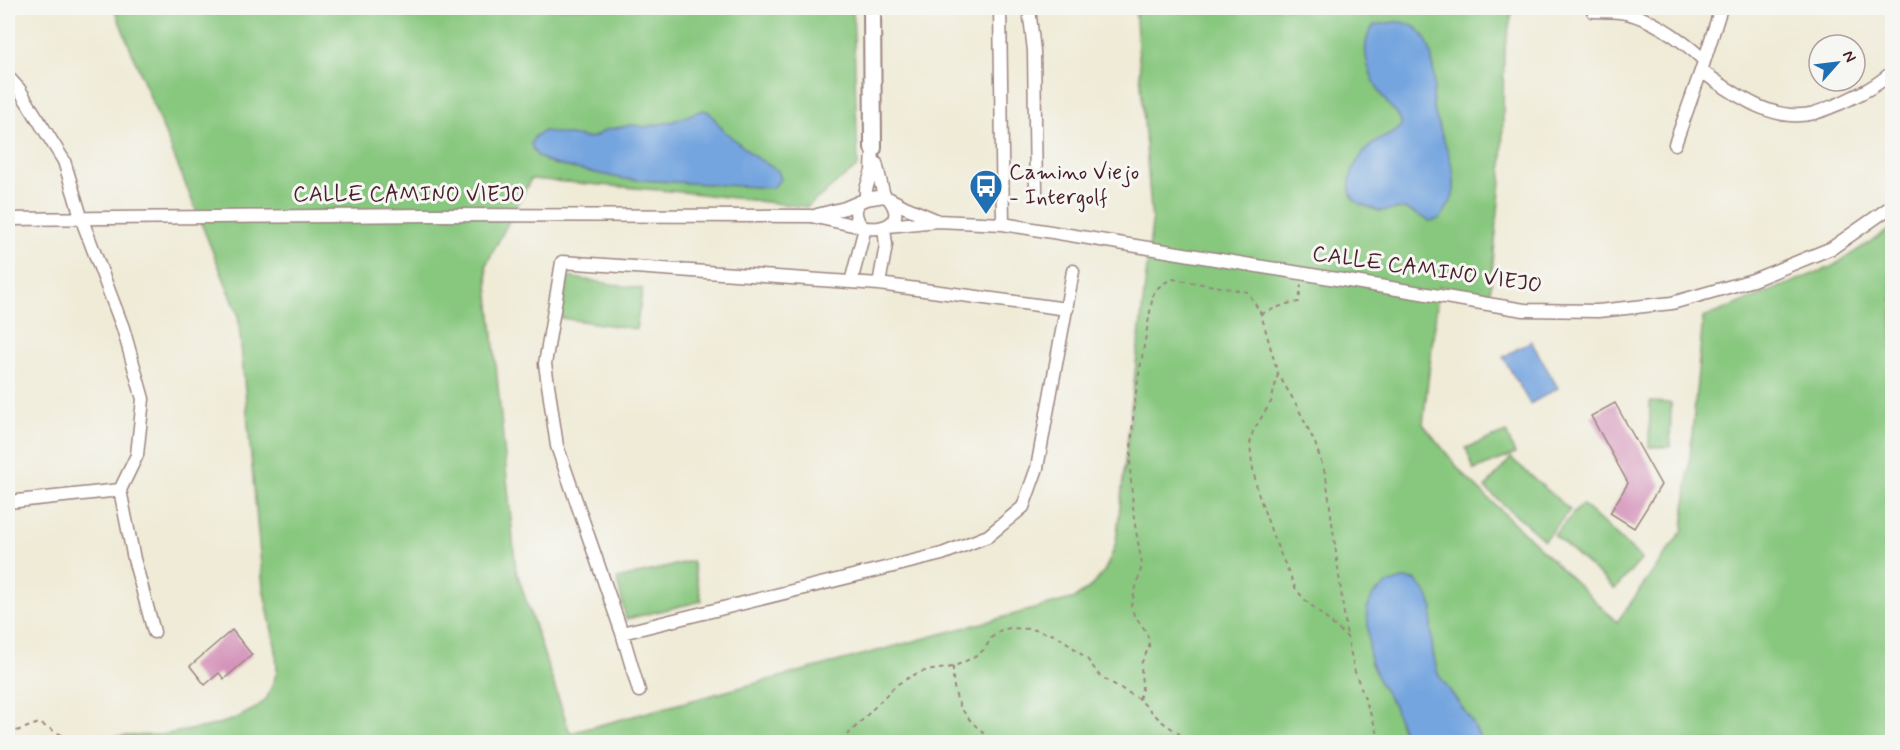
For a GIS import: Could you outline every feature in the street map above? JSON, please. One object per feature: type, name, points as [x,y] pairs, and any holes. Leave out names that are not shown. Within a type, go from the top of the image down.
[{"type":"street","points":[[872,8],[872,171],[862,201],[855,209],[857,220],[864,227],[875,230],[886,227],[893,221],[895,214],[894,205],[887,198],[873,148]]},
{"type":"street","points":[[1000,8],[1003,224]]},
{"type":"street","points":[[1029,8],[1034,51],[1036,192]]},
{"type":"street","points":[[1675,144],[1721,8]]},
{"type":"street","points":[[1593,11],[1626,13],[1668,31],[1702,65],[1747,102],[1791,115],[1814,113],[1858,95],[1893,72]]},
{"type":"street","points":[[8,77],[19,89],[64,161],[82,220],[123,328],[143,399],[137,455],[120,490],[134,559],[154,632]]},
{"type":"street","points":[[862,201],[887,198]]},
{"type":"street","name":"CALLE CAMINO VIEJO","points":[[887,198],[937,221]]},
{"type":"street","name":"CALLE CAMINO VIEJO","points":[[811,216],[862,201]]},
{"type":"street","name":"CALLE CAMINO VIEJO","points":[[886,227],[937,221],[1003,224],[1524,310],[1598,311],[1672,303],[1753,280],[1832,248],[1893,206]]},
{"type":"street","name":"CALLE CAMINO VIEJO","points":[[8,219],[428,215],[811,216],[864,227]]},
{"type":"street","points":[[851,282],[864,227]]},
{"type":"street","points":[[879,284],[886,245],[886,227]]},
{"type":"street","points":[[639,691],[622,633],[557,446],[545,364],[562,261],[879,284],[1067,309]]},
{"type":"street","points":[[622,633],[942,554],[988,536],[1023,507],[1037,468],[1073,271]]},
{"type":"street","points":[[8,502],[120,490]]},
{"type":"path","points":[[1261,314],[1286,304],[1299,302],[1302,273]]},
{"type":"path","points":[[1139,699],[1142,689],[1141,664],[1149,647],[1149,639],[1131,606],[1142,565],[1134,519],[1130,469],[1134,403],[1153,295],[1157,287],[1174,279],[1248,292],[1261,314],[1278,374],[1296,404],[1326,476],[1347,637],[1355,672],[1381,742]]},
{"type":"path","points":[[1278,374],[1271,402],[1252,431],[1250,444],[1258,493],[1274,539],[1296,589],[1347,637]]},
{"type":"path","points":[[841,742],[896,685],[919,672],[953,667],[974,657],[985,649],[991,638],[1001,630],[1010,628],[1031,629],[1055,635],[1088,660],[1100,676],[1139,699],[1161,721],[1191,742]]},
{"type":"path","points":[[953,667],[954,693],[959,707],[969,720],[993,742]]},
{"type":"path","points":[[8,734],[39,723],[75,742]]},
{"type":"path","points":[[1498,742],[1499,736]]},
{"type":"green space","points":[[114,8],[853,8],[858,166],[807,207],[693,193],[531,179],[486,265],[516,570],[570,733],[1075,598],[1102,575],[1116,542],[1152,223],[1135,8],[1513,8],[1504,52],[1502,170],[1490,294],[1439,286],[1423,424],[1463,474],[1617,622],[1683,530],[1703,318],[1833,266],[1892,228],[1892,742],[23,742],[34,739],[162,735],[211,726],[235,719],[256,708],[267,698],[277,672],[276,650],[263,587],[238,314]]},
{"type":"green space","points":[[568,277],[643,289],[636,329],[561,318]]},
{"type":"green space","points":[[1650,402],[1671,403],[1670,447],[1649,447]]},
{"type":"green space","points":[[1506,432],[1515,454],[1474,470],[1466,448]]},
{"type":"green space","points":[[1511,458],[1570,510],[1544,540],[1485,488]]},
{"type":"green space","points":[[1582,504],[1642,559],[1615,589],[1554,535]]},
{"type":"green space","points":[[692,561],[702,601],[626,619],[617,579]]},
{"type":"water","points":[[1407,23],[1416,28],[1428,44],[1431,55],[1434,77],[1433,106],[1454,174],[1453,195],[1440,219],[1430,221],[1406,209],[1379,211],[1360,204],[1353,199],[1350,191],[1352,173],[1360,157],[1374,144],[1401,126],[1399,116],[1387,103],[1371,75],[1366,54],[1368,34],[1374,25]]},
{"type":"water","points":[[703,110],[709,112],[724,131],[754,156],[778,171],[781,179],[772,188],[624,179],[553,164],[538,157],[532,148],[531,143],[535,136],[544,131],[587,138],[594,137],[605,130],[632,125],[645,127],[671,122]]},
{"type":"water","points":[[1531,341],[1558,388],[1530,404],[1503,357]]},
{"type":"water","points":[[1402,579],[1416,580],[1428,596],[1433,609],[1431,627],[1433,653],[1438,674],[1471,720],[1482,742],[1406,742],[1394,706],[1380,684],[1370,661],[1367,609],[1373,595],[1386,585]]},
{"type":"building","points":[[1615,403],[1661,485],[1634,528],[1610,513],[1628,483],[1591,416]]},
{"type":"building","points":[[232,630],[252,655],[224,679],[219,673],[205,685],[190,666]]},
{"type":"place","name":"Camino Viejo - Intergolf","points":[[986,215]]}]
